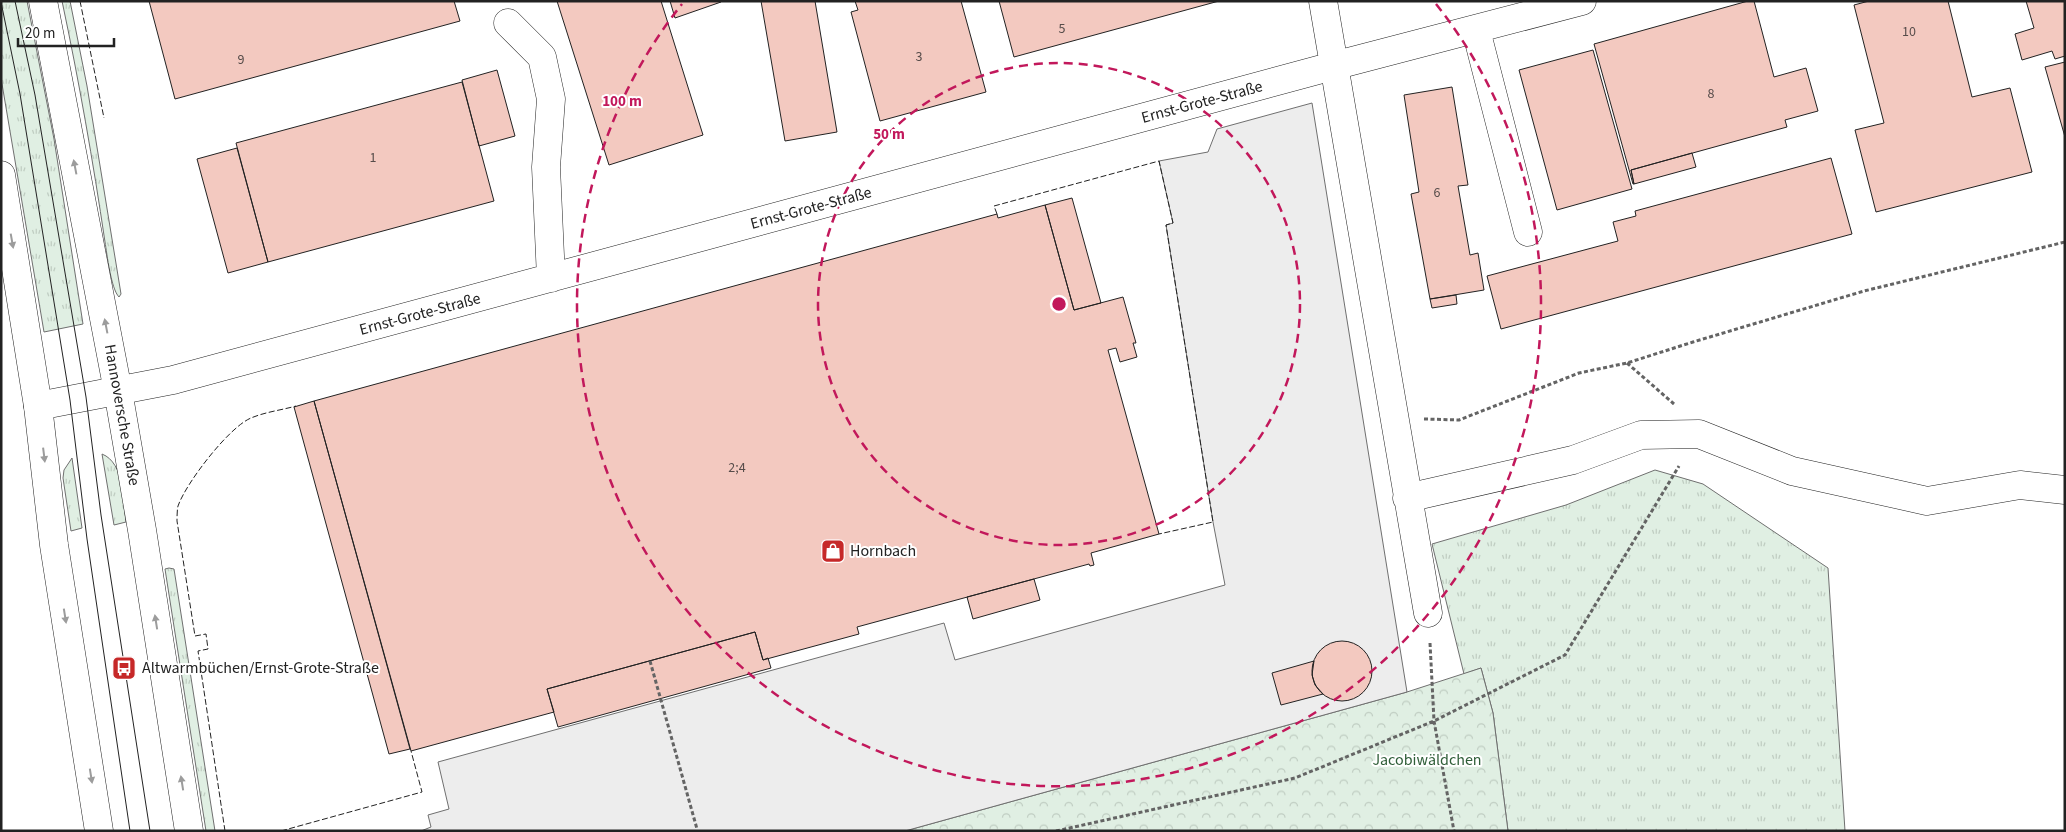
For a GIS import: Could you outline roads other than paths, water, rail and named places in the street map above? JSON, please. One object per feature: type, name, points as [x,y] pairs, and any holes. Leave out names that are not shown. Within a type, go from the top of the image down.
[{"type":"street","name":"Hannoversche Straße","points":[[43,1],[118,392],[142,530],[189,831]]},
{"type":"street","points":[[1323,1],[1428,614]]},
{"type":"street","name":"Ernst-Grote-Straße","points":[[38,406],[173,380],[1333,66],[1582,1]]},
{"type":"street","points":[[508,23],[542,57],[551,99],[546,167],[551,278]]},
{"type":"street","points":[[1476,30],[1528,232]]},
{"type":"street","points":[[1,175],[38,406],[54,545],[99,831]]},
{"type":"street","points":[[1407,498],[1572,460],[1641,435],[1699,434],[1792,471],[1927,501],[2020,485],[2065,490]]},
{"type":"tram line","points":[[15,1],[35,95],[86,397],[101,515],[150,831]]},
{"type":"tram line","points":[[1,2],[20,94],[70,400],[87,539],[130,831]]},
{"type":"place","name":"Hornbach","points":[[833,551]]},
{"type":"place","name":"Altwarmbüchen/Ernst-Grote-Straße","points":[[124,668]]},
{"type":"park label","name":"Jacobiwäldchen","points":[[1427,760]]}]
